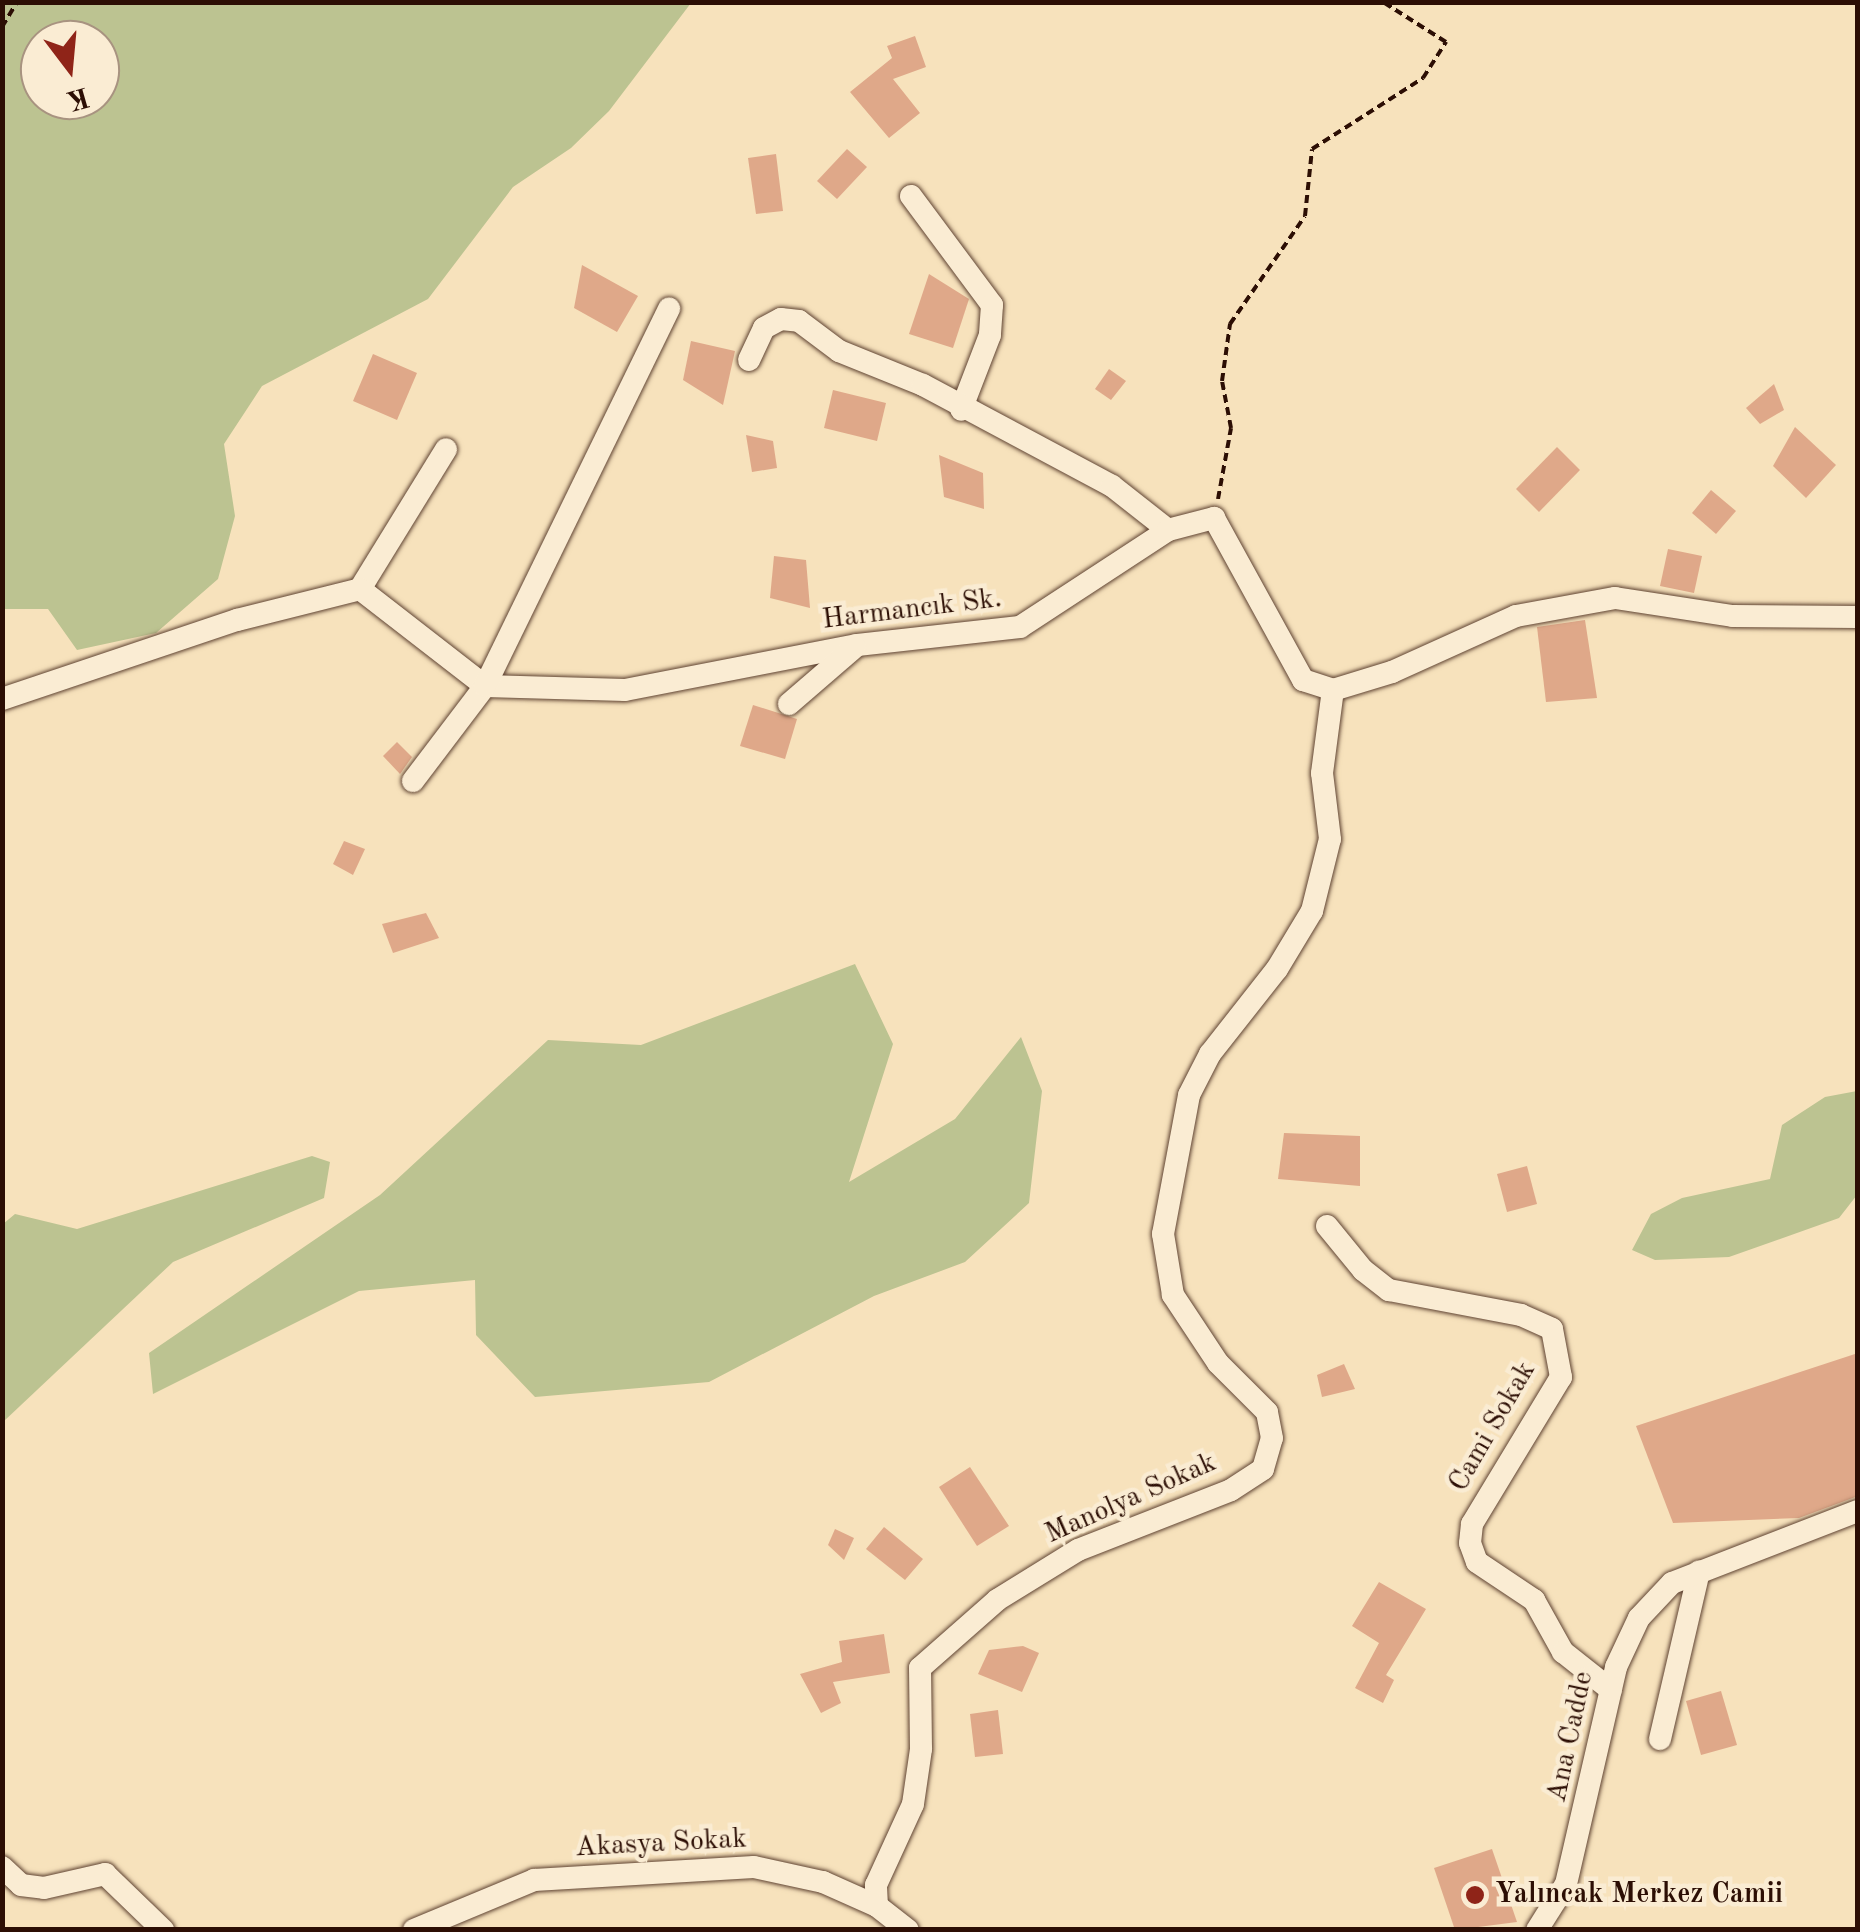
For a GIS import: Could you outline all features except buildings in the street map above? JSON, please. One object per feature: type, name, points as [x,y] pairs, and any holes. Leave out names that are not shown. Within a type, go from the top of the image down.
[{"type":"street","points":[[911,196],[992,306],[990,334],[961,410]]},
{"type":"street","points":[[413,781],[485,686],[668,308]]},
{"type":"street","points":[[750,360],[764,328],[781,319],[799,321],[839,351],[923,386],[961,410],[1112,486],[1168,530]]},
{"type":"street","points":[[2,699],[237,620],[360,589],[446,449]]},
{"type":"street","name":"Harmancık Sk.","points":[[485,686],[625,690],[858,645],[1020,627],[1168,530],[1214,518]]},
{"type":"street","points":[[1214,518],[1304,680],[1332,690],[1392,672],[1516,616],[1615,598],[1733,616],[1858,618]]},
{"type":"street","points":[[360,589],[485,686]]},
{"type":"street","points":[[788,704],[858,645]]},
{"type":"street","name":"Manolya Sokak","points":[[878,1906],[876,1884],[912,1804],[922,1730],[920,1668],[997,1600],[1078,1550],[1231,1490],[1263,1469],[1272,1438],[1267,1412],[1218,1363],[1173,1295],[1163,1234],[1189,1095],[1210,1054],[1277,969],[1312,911],[1330,839],[1322,773],[1332,690]]},
{"type":"street","name":"Cami Sokak","points":[[1328,1226],[1363,1270],[1389,1290],[1521,1314],[1552,1329],[1561,1377],[1472,1524],[1470,1543],[1478,1562],[1534,1600],[1563,1652],[1611,1690]]},
{"type":"street","name":"Ana Cadde","points":[[1537,1930],[1566,1884],[1611,1690],[1639,1618],[1672,1582],[1858,1510]]},
{"type":"street","points":[[1660,1739],[1699,1572]]},
{"type":"street","points":[[2,1867],[21,1885],[44,1888],[105,1874],[164,1930]]},
{"type":"street","name":"Akasya Sokak","points":[[414,1930],[534,1880],[754,1867],[823,1882],[878,1906],[908,1930]]},
{"type":"path","points":[[2,27],[17,2]]},
{"type":"path","points":[[1214,518],[1231,428],[1222,381],[1230,324],[1304,216],[1312,148],[1423,78],[1446,42],[1383,2]]},
{"type":"green space","points":[[3,2],[691,2],[609,111],[571,148],[513,187],[428,299],[262,386],[224,444],[235,516],[218,579],[156,633],[77,650],[48,609],[3,609]]},
{"type":"green space","points":[[855,964],[893,1044],[849,1182],[955,1119],[1021,1037],[1042,1091],[1029,1203],[965,1262],[874,1296],[709,1382],[535,1397],[476,1335],[475,1280],[359,1291],[153,1394],[149,1353],[380,1195],[548,1040],[641,1045]]},
{"type":"green space","points":[[1857,1091],[1857,1195],[1839,1218],[1729,1257],[1655,1260],[1632,1250],[1651,1214],[1682,1198],[1770,1179],[1782,1125],[1825,1097]]},
{"type":"green space","points":[[312,1156],[330,1162],[324,1198],[173,1262],[3,1422],[3,1224],[15,1214],[77,1229]]},
{"type":"place","name":"Yalıncak Merkez Camii","points":[[1475,1895]]}]
